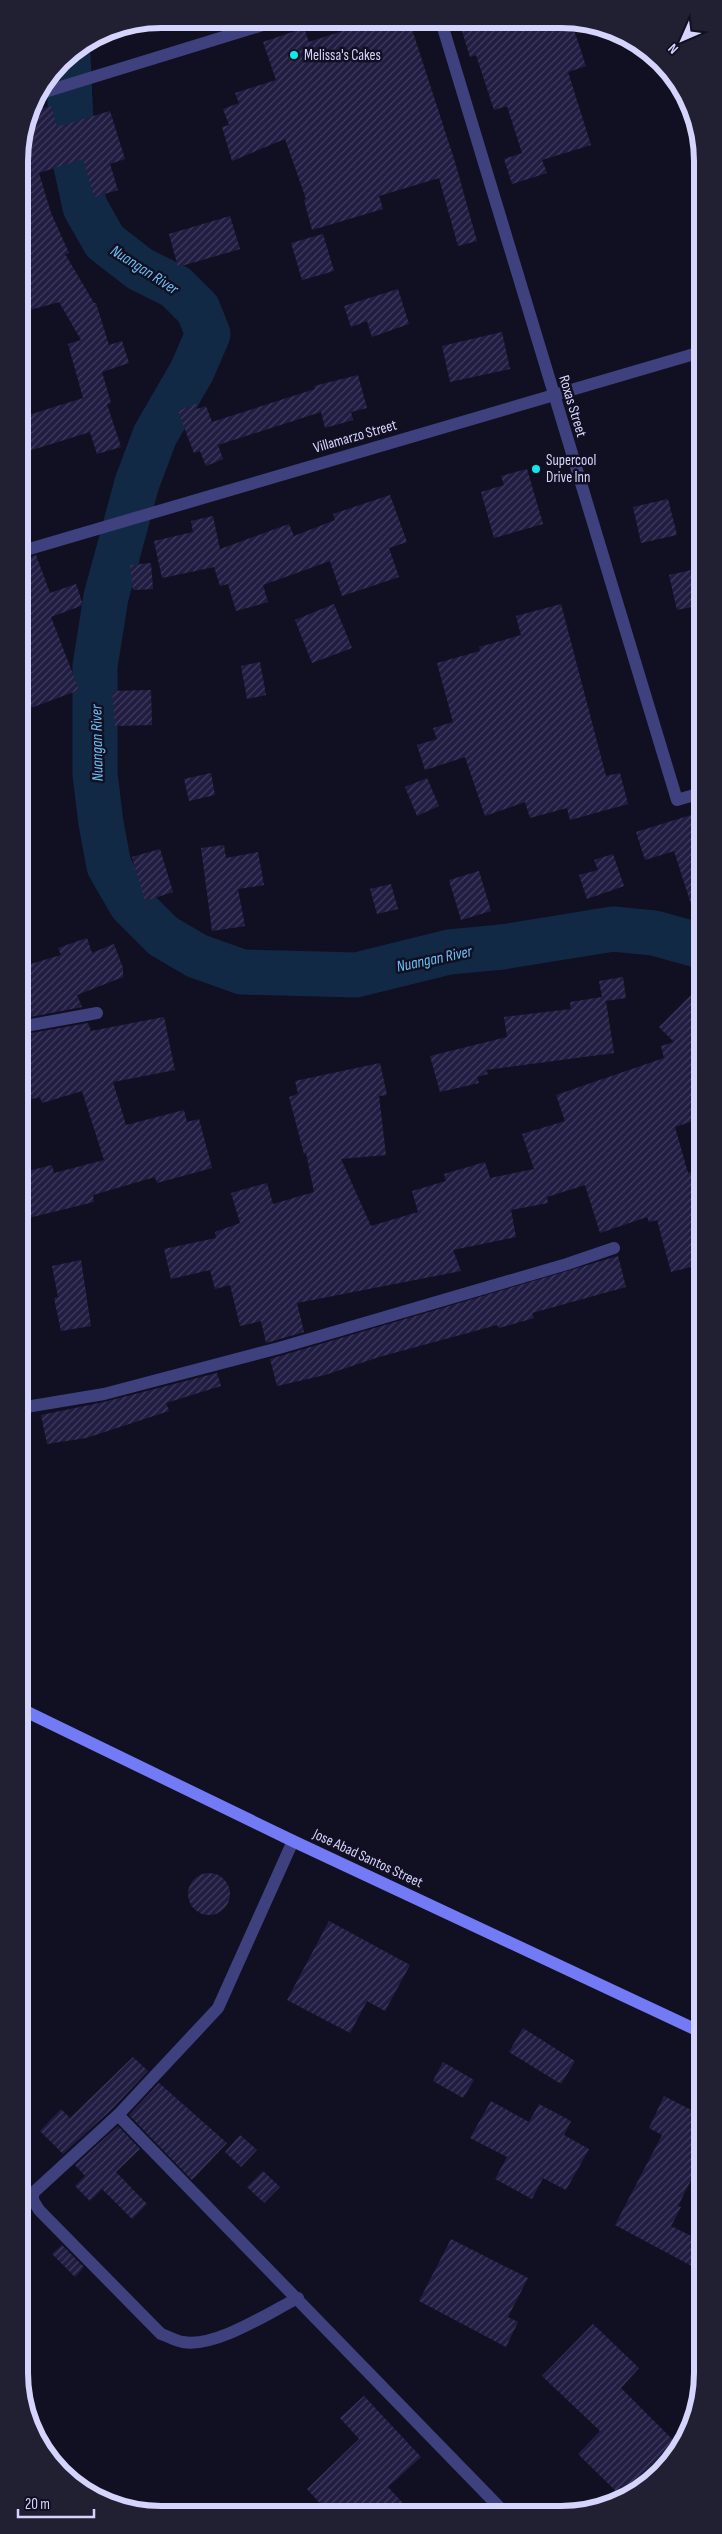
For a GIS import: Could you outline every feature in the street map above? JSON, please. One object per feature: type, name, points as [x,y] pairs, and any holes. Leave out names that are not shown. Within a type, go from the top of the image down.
[{"type":"main road","name":"Jose Abad Santos Street","points":[[28,1713],[293,1841],[694,2029]]},
{"type":"street","points":[[48,91],[252,28]]},
{"type":"street","name":"Roxas Street","points":[[443,28],[676,800],[694,795]]},
{"type":"street","name":"Villamarzo Street","points":[[28,550],[94,532],[165,509],[694,354]]},
{"type":"street","points":[[28,1026],[96,1013]]},
{"type":"street","points":[[28,1407],[104,1394],[279,1348],[567,1264],[614,1248]]},
{"type":"street","points":[[293,1841],[218,2008],[118,2115],[38,2186],[33,2193],[33,2200],[40,2210],[161,2334],[183,2342],[204,2342],[298,2298]]},
{"type":"street","points":[[118,2115],[498,2506]]},
{"type":"building","points":[[304,28],[309,42],[352,28],[412,28],[455,162],[477,241],[458,246],[439,178],[379,196],[383,209],[312,230],[304,200],[306,199],[285,139],[232,161],[222,127],[229,125],[223,109],[239,103],[235,93],[276,80],[263,42]]},
{"type":"building","points":[[461,28],[574,29],[586,66],[568,72],[591,145],[542,160],[547,173],[512,184],[504,159],[522,153],[507,106],[494,110],[476,55],[470,57]]},
{"type":"building","points":[[51,106],[57,127],[110,111],[125,159],[110,164],[118,190],[94,197],[83,159],[39,173],[51,213],[69,253],[65,254],[94,303],[96,303],[109,345],[122,341],[129,363],[102,372],[111,403],[107,404],[121,447],[97,454],[90,432],[28,451],[28,415],[83,398],[68,344],[81,340],[59,302],[28,311],[28,152],[32,126],[38,109]]},
{"type":"building","points":[[230,216],[240,249],[178,267],[169,234]]},
{"type":"building","points":[[323,234],[334,271],[302,280],[291,243]]},
{"type":"building","points":[[398,289],[409,324],[372,337],[367,321],[351,327],[344,306]]},
{"type":"building","points":[[502,332],[510,369],[450,382],[442,346]]},
{"type":"building","points":[[358,375],[367,408],[351,412],[353,420],[325,428],[321,412],[218,445],[223,459],[206,466],[200,451],[194,453],[178,411],[196,404],[197,409],[206,406],[212,422],[315,389],[314,386]]},
{"type":"building","points":[[527,469],[543,524],[494,538],[481,492],[504,485],[501,476]]},
{"type":"building","points":[[390,495],[407,542],[389,548],[399,577],[342,596],[330,561],[263,585],[268,602],[236,611],[228,584],[220,586],[214,567],[162,578],[154,541],[193,532],[191,521],[213,516],[220,549],[289,524],[294,536],[335,520],[333,514]]},
{"type":"building","points":[[668,499],[677,535],[641,543],[633,507]]},
{"type":"building","points":[[36,555],[50,593],[76,584],[83,605],[51,617],[79,690],[28,709],[28,558]]},
{"type":"building","points":[[151,563],[153,589],[133,590],[130,565]]},
{"type":"building","points":[[694,570],[694,606],[677,610],[669,575]]},
{"type":"building","points":[[334,604],[352,648],[312,663],[295,620]]},
{"type":"building","points":[[561,604],[606,776],[620,773],[628,804],[570,820],[567,808],[530,818],[525,802],[485,816],[465,757],[425,770],[417,745],[437,739],[433,728],[453,722],[437,663],[480,651],[479,647],[521,635],[516,616]]},
{"type":"building","points":[[260,662],[266,695],[247,699],[241,666]]},
{"type":"building","points":[[151,690],[152,725],[115,726],[112,691]]},
{"type":"building","points":[[211,773],[215,795],[189,801],[184,779]]},
{"type":"building","points":[[427,778],[439,806],[417,816],[405,787]]},
{"type":"building","points":[[691,815],[694,825],[694,914],[674,851],[645,860],[636,832]]},
{"type":"building","points":[[224,845],[226,858],[258,852],[264,885],[238,889],[245,926],[212,931],[201,848]]},
{"type":"building","points":[[160,849],[173,892],[145,901],[132,857]]},
{"type":"building","points":[[613,854],[624,886],[587,899],[579,875],[598,870],[594,860]]},
{"type":"building","points":[[479,871],[491,911],[461,920],[449,880]]},
{"type":"building","points":[[391,884],[398,909],[377,914],[370,889]]},
{"type":"building","points":[[87,938],[92,953],[114,944],[123,968],[123,977],[77,995],[82,1007],[28,1017],[28,965],[61,955],[58,948]]},
{"type":"building","points":[[623,977],[626,998],[606,1001],[614,1053],[486,1070],[488,1074],[477,1077],[479,1083],[440,1092],[430,1056],[507,1037],[504,1017],[571,1009],[570,1002],[602,997],[599,981]]},
{"type":"building","points":[[694,992],[694,1121],[675,1127],[688,1173],[694,1171],[694,1266],[671,1272],[657,1220],[649,1222],[647,1217],[600,1233],[585,1185],[547,1197],[548,1203],[511,1210],[516,1237],[453,1250],[461,1271],[297,1303],[304,1332],[266,1343],[261,1321],[240,1326],[230,1285],[215,1289],[210,1270],[171,1279],[164,1249],[216,1238],[215,1232],[240,1223],[231,1193],[267,1183],[273,1204],[314,1192],[306,1153],[304,1154],[289,1097],[298,1094],[295,1081],[380,1063],[387,1095],[379,1096],[386,1155],[341,1159],[371,1226],[418,1212],[412,1191],[446,1181],[444,1174],[485,1162],[490,1178],[534,1169],[522,1134],[565,1121],[556,1095],[664,1058],[661,1046],[674,1042],[659,1027]]},
{"type":"building","points":[[164,1017],[175,1070],[113,1082],[126,1125],[184,1110],[187,1122],[199,1119],[212,1168],[157,1183],[155,1177],[93,1195],[94,1202],[28,1218],[28,1171],[52,1165],[54,1173],[104,1160],[82,1091],[42,1103],[40,1097],[28,1100],[28,1034],[88,1023],[91,1031]]},
{"type":"building","points":[[618,1256],[626,1287],[532,1313],[534,1318],[499,1328],[497,1325],[379,1357],[325,1375],[277,1386],[270,1359]]},
{"type":"building","points":[[81,1260],[91,1326],[61,1331],[54,1298],[58,1297],[52,1266]]},
{"type":"building","points":[[217,1373],[221,1386],[166,1403],[169,1411],[86,1438],[47,1444],[41,1415],[104,1402]]},
{"type":"building","points":[[213,1873],[221,1876],[227,1882],[230,1894],[227,1906],[221,1912],[205,1915],[197,1912],[191,1906],[188,1890],[191,1882],[197,1876]]},
{"type":"building","points":[[329,1921],[410,1965],[385,2011],[367,2001],[350,2033],[287,2000]]},
{"type":"building","points":[[523,2028],[575,2061],[561,2084],[509,2052]]},
{"type":"building","points":[[133,2057],[148,2071],[112,2109],[63,2154],[40,2131],[61,2109],[70,2118]]},
{"type":"building","points":[[443,2062],[474,2080],[463,2098],[433,2081]]},
{"type":"building","points":[[159,2083],[227,2143],[192,2180],[129,2115]]},
{"type":"building","points":[[664,2096],[694,2111],[694,2174],[678,2206],[681,2207],[671,2226],[694,2238],[694,2267],[615,2225],[662,2135],[649,2128]]},
{"type":"building","points":[[491,2101],[529,2122],[539,2104],[571,2121],[564,2135],[589,2149],[566,2190],[543,2178],[532,2199],[495,2179],[507,2157],[470,2138]]},
{"type":"building","points":[[118,2126],[140,2149],[116,2172],[147,2204],[132,2219],[102,2189],[90,2201],[75,2186],[85,2176],[75,2165]]},
{"type":"building","points":[[240,2135],[257,2150],[241,2167],[225,2152]]},
{"type":"building","points":[[263,2171],[280,2187],[264,2203],[247,2187]]},
{"type":"building","points":[[451,2239],[528,2278],[508,2317],[518,2322],[506,2347],[419,2301]]},
{"type":"building","points":[[62,2245],[84,2267],[75,2277],[52,2254]]},
{"type":"building","points":[[593,2324],[639,2368],[621,2388],[675,2442],[661,2461],[642,2479],[618,2493],[578,2454],[600,2431],[542,2376]]},
{"type":"building","points":[[364,2396],[421,2457],[388,2487],[406,2506],[323,2506],[307,2489],[359,2439],[340,2418]]},
{"type":"waterway","name":"Nuangan River","points":[[68,66],[72,148],[85,207],[105,242],[140,269],[176,287],[198,309],[208,334],[192,371],[155,435],[137,483],[106,597],[95,666],[95,774],[101,823],[109,866],[131,904],[163,936],[197,956],[242,972],[356,975],[449,952],[502,947],[613,929],[654,933],[694,944]]},
{"type":"place","name":"Melissa's Cakes","points":[[294,55]]},
{"type":"place","name":"Supercool Drive Inn","points":[[536,469]]}]
